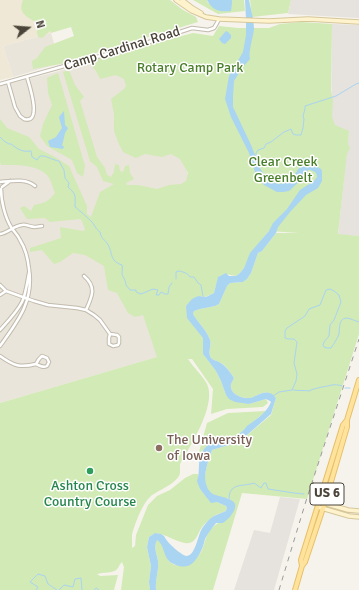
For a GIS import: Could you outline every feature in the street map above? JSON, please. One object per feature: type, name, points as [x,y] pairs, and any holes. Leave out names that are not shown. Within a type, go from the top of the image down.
[{"type":"main road","name":"US 6","points":[[295,590],[347,427],[347,420],[359,380]]},
{"type":"street","points":[[176,0],[192,11],[206,17],[219,19],[262,21],[308,19],[359,22]]},
{"type":"street","points":[[182,0],[200,12],[219,19]]},
{"type":"street","name":"Camp Cardinal Road","points":[[0,84],[143,44],[192,28],[208,30],[214,28],[219,19]]},
{"type":"street","points":[[8,82],[18,112],[24,119],[28,120],[33,115],[34,106],[26,77]]},
{"type":"street","points":[[1,189],[10,181]]},
{"type":"street","points":[[0,346],[23,311],[28,299],[31,284],[28,260],[23,245],[20,238],[12,229],[5,214],[2,200],[2,184],[0,182],[19,181],[30,183],[35,186]]},
{"type":"street","points":[[0,196],[2,200]]},
{"type":"street","points":[[0,234],[7,233],[12,229],[24,225],[35,227],[42,226]]},
{"type":"street","points":[[0,330],[16,311],[24,298],[30,271]]},
{"type":"street","points":[[84,276],[90,281],[92,288],[91,297],[86,310]]},
{"type":"street","points":[[0,285],[6,291],[24,298],[48,305],[86,310],[94,314],[110,334],[119,337],[120,343],[118,345],[113,346],[109,344],[110,334]]},
{"type":"street","points":[[0,295],[6,291]]},
{"type":"street","points":[[0,356],[16,366],[36,364],[45,367],[49,362],[47,358],[42,356],[36,364]]},
{"type":"street","points":[[322,503],[348,510],[359,511]]},
{"type":"street","points":[[320,508],[349,516],[359,517]]},
{"type":"shaded area","points":[[0,0],[41,0],[51,33],[3,46],[13,77],[0,80]]},
{"type":"shaded area","points":[[291,0],[359,0],[359,18],[288,14]]},
{"type":"shaded area","points":[[332,24],[359,25],[359,236],[338,235],[349,131],[331,129]]},
{"type":"shaded area","points":[[51,33],[60,63],[13,77],[3,46]]},
{"type":"shaded area","points":[[149,45],[203,222],[161,356],[0,403],[0,86],[52,73]]},
{"type":"shaded area","points":[[280,497],[300,499],[274,590],[234,590],[254,530],[270,533]]},
{"type":"green space","name":"Rotary Camp Park","points":[[23,0],[170,0],[183,10],[196,17],[198,22],[61,64],[33,69],[32,61],[37,58],[45,47],[74,36],[71,27],[51,33],[50,31],[42,38],[38,37],[35,22],[22,11],[21,8]]},
{"type":"green space","points":[[193,0],[207,0],[208,3],[232,3],[232,0],[244,0],[245,11],[218,14]]},
{"type":"green space","points":[[250,0],[291,0],[288,13],[252,17]]},
{"type":"green space","name":"The University of Iowa","points":[[301,22],[332,24],[332,117],[335,125],[349,131],[348,144],[350,148],[347,154],[338,234],[359,236],[359,334],[307,499],[242,493],[213,590],[156,590],[158,561],[155,548],[157,539],[160,542],[167,558],[172,564],[180,565],[192,563],[201,552],[211,529],[232,514],[230,499],[214,495],[206,486],[206,468],[212,450],[239,442],[271,415],[276,398],[271,394],[264,393],[247,398],[240,397],[232,391],[231,384],[234,378],[224,365],[211,358],[209,354],[210,340],[193,314],[194,311],[219,304],[227,286],[230,283],[243,282],[247,279],[251,273],[258,253],[262,251],[276,233],[299,233],[269,231],[251,253],[240,273],[236,276],[225,274],[220,276],[218,278],[214,293],[205,297],[199,296],[186,306],[203,338],[203,354],[216,371],[226,395],[249,404],[266,399],[268,403],[263,407],[227,409],[211,414],[213,389],[192,359],[188,359],[207,384],[209,393],[205,414],[196,436],[180,464],[180,473],[178,477],[171,484],[152,495],[146,501],[133,531],[132,548],[135,546],[136,535],[148,505],[157,496],[170,490],[185,478],[193,474],[198,474],[200,489],[211,502],[217,502],[226,506],[226,511],[215,515],[208,521],[192,542],[185,543],[155,533],[149,537],[147,547],[151,566],[149,582],[150,590],[121,590],[124,567],[122,562],[114,571],[97,574],[100,576],[118,575],[114,590],[0,590],[0,403],[157,357],[143,315],[135,317],[128,313],[117,293],[108,290],[104,266],[85,255],[73,253],[60,262],[54,264],[42,250],[30,252],[30,248],[61,238],[60,227],[83,231],[85,230],[80,219],[50,222],[45,218],[27,219],[20,208],[24,206],[31,211],[34,205],[46,202],[55,193],[50,179],[42,171],[26,166],[1,165],[0,119],[7,128],[29,137],[39,149],[69,166],[87,206],[87,214],[91,217],[100,192],[114,184],[103,181],[97,167],[90,161],[63,72],[69,70],[75,85],[84,97],[80,101],[97,157],[105,168],[107,175],[111,177],[114,172],[115,164],[119,165],[120,171],[123,172],[125,166],[129,165],[130,173],[134,179],[126,183],[127,185],[138,185],[157,189],[169,185],[181,184],[186,181],[188,173],[180,159],[171,154],[162,157],[145,154],[136,158],[123,152],[114,131],[114,114],[111,99],[126,86],[124,79],[116,75],[100,79],[90,64],[73,69],[71,66],[193,33],[213,36],[219,26],[238,28],[269,28],[280,24]]},
{"type":"green space","points":[[58,73],[85,166],[83,177],[77,173],[72,160],[47,146],[40,136],[43,124],[52,105],[48,93],[47,78]]},
{"type":"green space","points":[[266,411],[236,436],[212,443],[208,445],[201,453],[199,452],[207,423],[228,413]]},
{"type":"water","points":[[207,0],[232,0],[231,11],[214,9]]},
{"type":"water","points":[[245,0],[249,0],[254,29],[250,49],[250,59],[234,81],[233,107],[261,170],[270,181],[278,184],[286,183],[291,180],[299,168],[305,165],[314,165],[322,171],[322,181],[318,188],[306,195],[290,212],[262,251],[258,253],[251,273],[247,279],[243,282],[230,283],[227,286],[219,304],[194,311],[193,314],[210,340],[209,354],[211,358],[224,365],[234,378],[231,384],[232,391],[240,397],[250,398],[261,393],[266,393],[271,394],[276,398],[271,414],[239,442],[212,450],[206,469],[205,478],[208,489],[212,494],[233,502],[235,509],[229,518],[223,523],[216,523],[206,537],[202,550],[194,562],[190,565],[183,567],[170,562],[167,559],[161,544],[157,540],[155,548],[158,561],[156,590],[150,590],[149,582],[151,566],[147,547],[149,537],[155,533],[161,534],[175,549],[185,556],[190,555],[195,548],[201,530],[207,522],[214,516],[226,511],[226,506],[217,502],[211,503],[200,489],[197,481],[199,461],[204,449],[215,442],[231,438],[240,433],[264,413],[271,402],[266,399],[249,404],[235,402],[229,399],[216,371],[203,354],[203,338],[187,318],[186,306],[196,297],[206,297],[214,293],[218,277],[226,273],[229,276],[236,276],[240,273],[244,268],[250,253],[269,231],[273,223],[287,209],[300,190],[314,181],[317,177],[312,170],[308,170],[305,176],[289,191],[283,192],[277,192],[264,185],[255,172],[249,153],[231,117],[225,99],[229,76],[243,52],[246,35]]},
{"type":"water","points":[[226,31],[231,35],[231,38],[225,44],[219,39]]},
{"type":"water","points":[[64,111],[65,125],[68,128],[65,133],[62,146],[64,146],[63,149],[50,147],[48,141],[56,137],[62,128],[59,117]]},
{"type":"waterway","points":[[256,158],[256,153],[258,150],[264,148],[266,144],[284,132],[291,129],[293,134],[301,135],[305,106],[336,96],[359,83]]},
{"type":"waterway","points":[[0,137],[16,148],[31,151],[32,157],[37,160],[40,156],[42,156],[59,161],[64,170],[65,178],[69,183],[68,187],[75,196],[75,207],[92,222],[109,246],[113,259],[122,265],[122,274],[126,285],[130,290],[136,290],[136,292],[141,294],[153,289],[158,290],[156,295],[159,295],[161,292],[168,294],[169,287],[172,283]]},
{"type":"waterway","points":[[176,279],[176,272],[179,271],[190,277],[194,277],[201,285],[203,296]]},
{"type":"waterway","points":[[273,396],[279,392],[292,390],[296,381],[297,374],[294,363],[297,342],[294,339],[285,338],[285,331],[305,316],[309,309],[320,305],[326,290],[330,289],[334,291],[339,295],[341,302],[334,320],[330,325],[329,336],[324,342],[324,347],[331,348],[339,334],[343,319],[348,318],[359,322]]},
{"type":"waterway","points":[[293,390],[309,391],[332,385],[342,386]]},
{"type":"waterway","points":[[345,388],[350,388]]},
{"type":"waterway","points":[[229,499],[231,490],[237,486],[254,483],[261,488],[264,483],[266,483],[268,489],[304,494]]},
{"type":"waterway","points":[[36,590],[38,587],[30,582],[38,574],[45,576],[48,584],[57,590]]},
{"type":"waterway","points":[[59,590],[64,585],[73,587],[75,579],[81,578],[82,590]]},
{"type":"waterway","points":[[94,590],[96,588],[99,590]]},
{"type":"railway","points":[[279,590],[306,501],[359,339]]},
{"type":"place","name":"The University of Iowa","points":[[159,448]]},
{"type":"place","name":"Ashton Cross Country Course","points":[[90,471]]},
{"type":"park label","name":"Clear Creek Greenbelt","points":[[283,170]]}]
